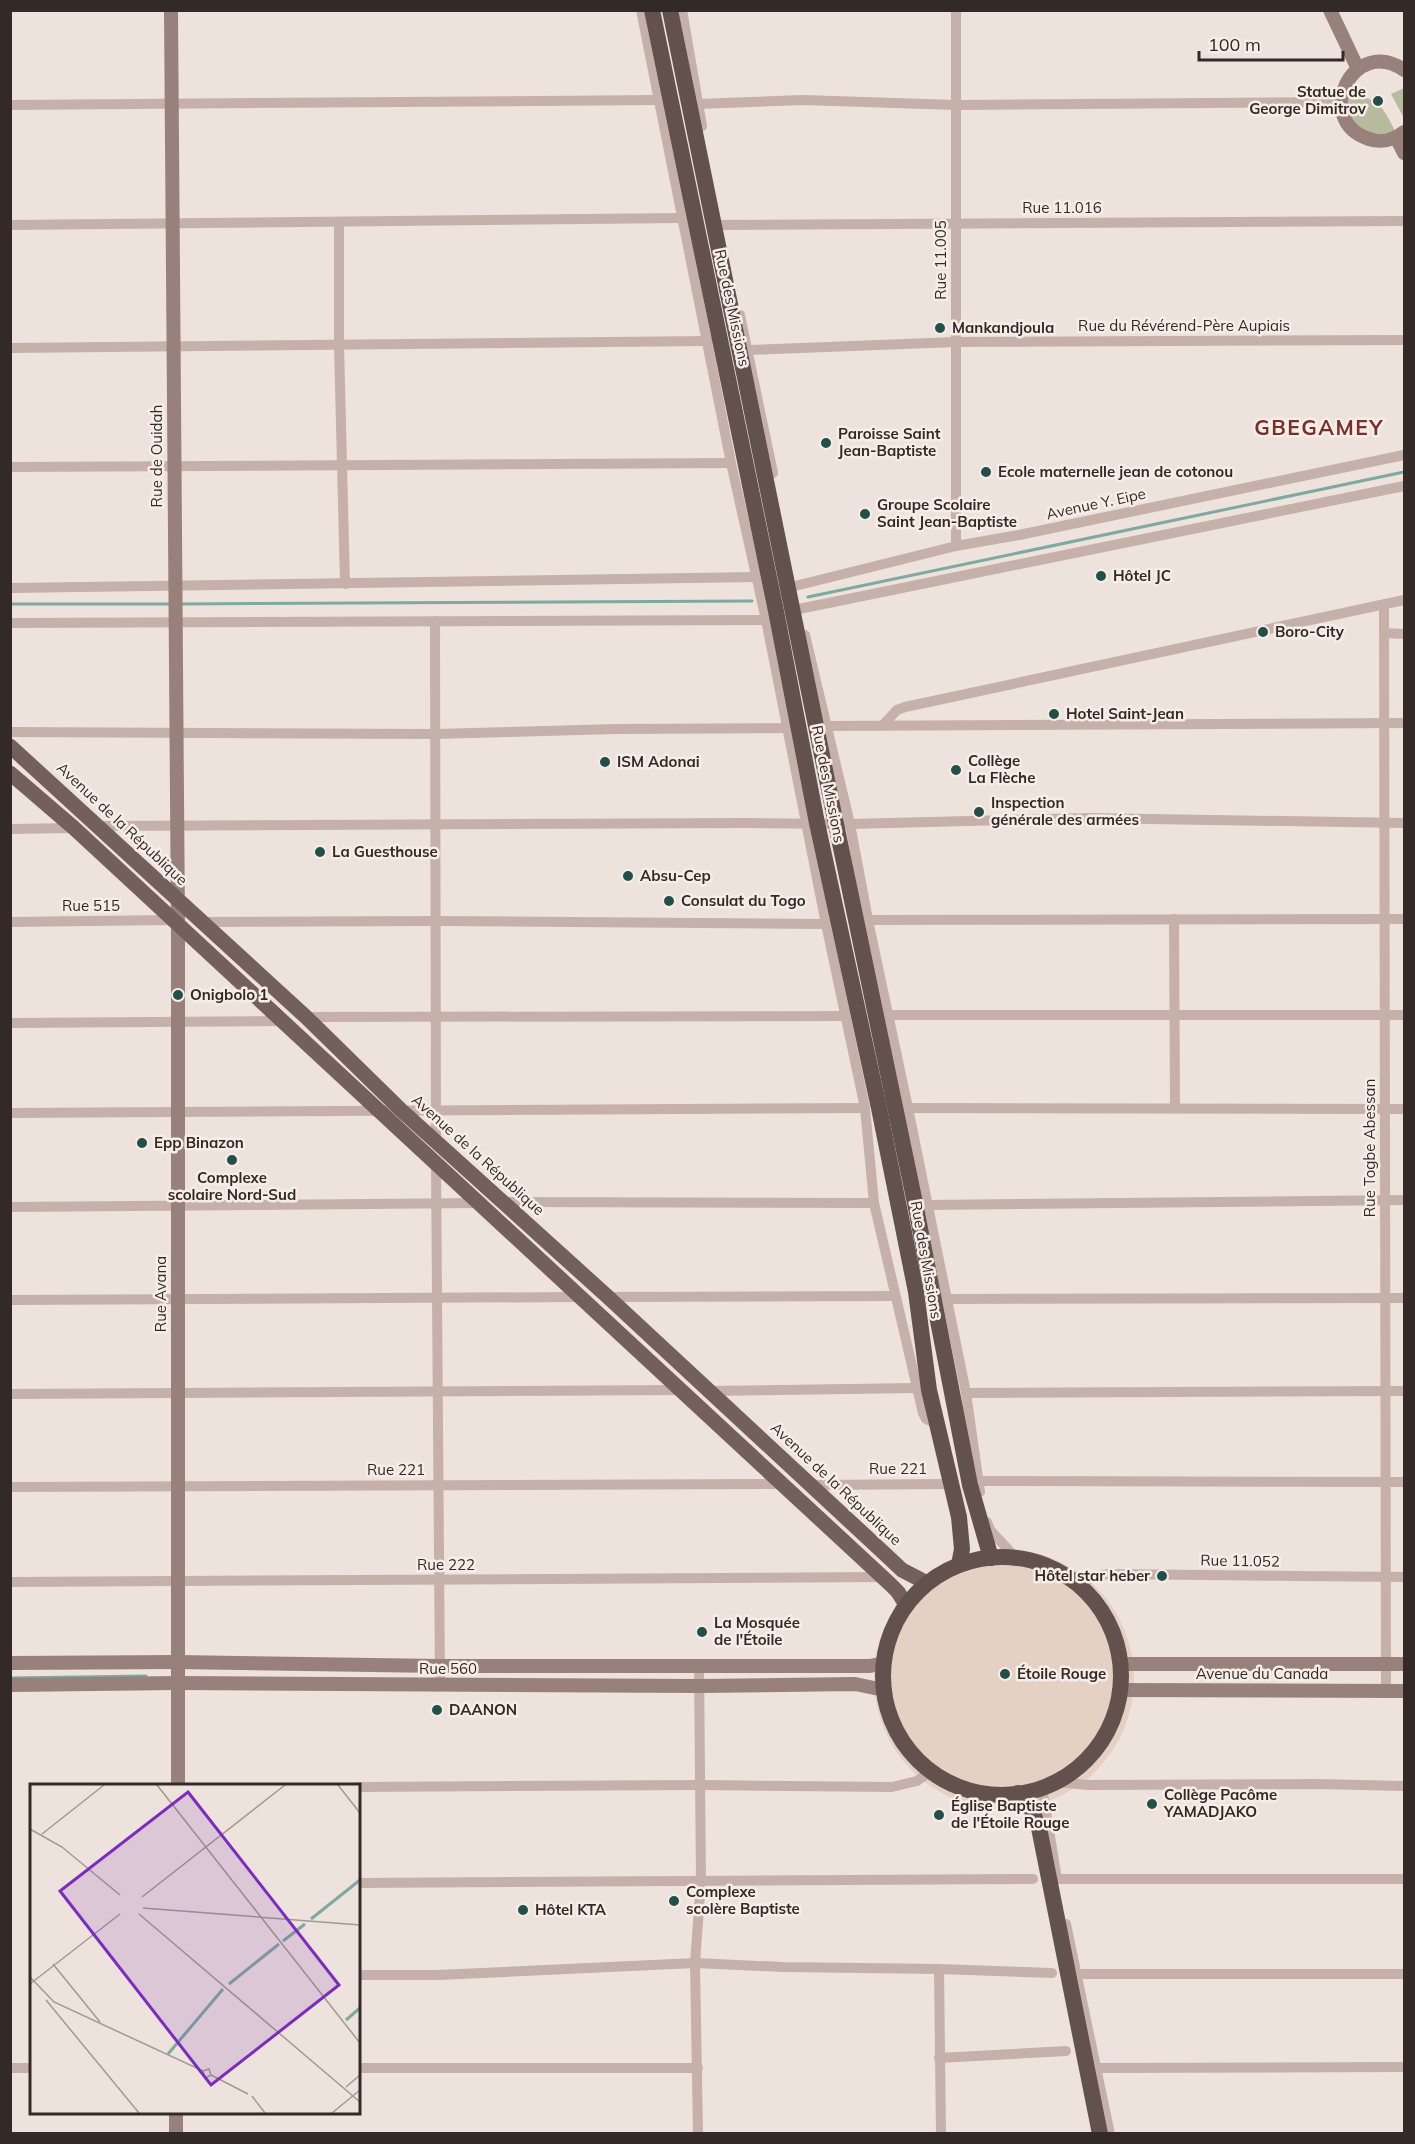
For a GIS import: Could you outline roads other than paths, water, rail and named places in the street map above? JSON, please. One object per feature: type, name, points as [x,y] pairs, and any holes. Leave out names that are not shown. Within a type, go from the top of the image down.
[{"type":"highway","name":"Rue des Missions","points":[[652,10],[774,599],[812,823],[879,1108],[916,1292],[929,1390],[961,1533],[962,1550],[959,1565]]},
{"type":"highway","name":"Rue des Missions","points":[[670,10],[843,824],[970,1485],[991,1558]]},
{"type":"highway","points":[[991,1558],[1017,1558],[1049,1568],[1078,1585],[1094,1602],[1115,1642],[1120,1664],[1120,1690],[1112,1720],[1097,1747],[1076,1769],[1049,1785],[1002,1795],[971,1790],[950,1782],[931,1771],[912,1753],[899,1735],[889,1711],[884,1690],[884,1664],[890,1635],[906,1605],[927,1583],[959,1565],[991,1558]]},
{"type":"highway","points":[[1018,1793],[1029,1804],[1039,1828],[1100,2133]]},
{"type":"main road","name":"Rue de Ouidah","points":[[171,10],[177,825],[175,923]]},
{"type":"main road","points":[[1330,10],[1358,69]]},
{"type":"main road","points":[[1404,70],[1390,63],[1381,62],[1371,63],[1358,69],[1346,81],[1341,102],[1345,119],[1360,134],[1380,141],[1400,135],[1404,153]]},
{"type":"main road","name":"Avenue de la République","points":[[10,746],[306,1017],[402,1111],[608,1297],[902,1570],[927,1583]]},
{"type":"main road","points":[[10,773],[74,828],[480,1203],[898,1592],[906,1605]]},
{"type":"main road","name":"Rue Avana","points":[[175,923],[178,1022],[178,1784]]},
{"type":"main road","name":"Rue 560","points":[[10,1663],[177,1662],[440,1666],[870,1666],[884,1664]]},
{"type":"main road","name":"Avenue du Canada","points":[[1120,1664],[1404,1664]]},
{"type":"main road","name":"Rue 560","points":[[10,1685],[177,1683],[699,1686],[855,1684],[884,1690]]},
{"type":"main road","name":"Avenue du Canada","points":[[1120,1690],[1404,1691]]},
{"type":"main road","points":[[176,2114],[176,2133]]},
{"type":"street","points":[[641,10],[786,728],[812,823],[826,924],[865,1108],[874,1203],[924,1417],[937,1424]]},
{"type":"street","points":[[682,10],[719,225],[748,350],[799,609],[827,726],[843,824],[868,920],[889,1015],[966,1393],[978,1481],[990,1530],[1017,1558]]},
{"type":"street","name":"Rue 11.005","points":[[956,10],[956,546]]},
{"type":"street","points":[[698,104],[803,99],[956,105],[1341,102]]},
{"type":"street","points":[[10,105],[658,100]]},
{"type":"street","points":[[10,225],[683,218]]},
{"type":"street","name":"Rue 11.016","points":[[719,225],[1404,221]]},
{"type":"street","points":[[339,222],[339,345],[345,584]]},
{"type":"street","name":"Rue du Révérend-Père Aupiais","points":[[748,350],[956,342],[1404,340]]},
{"type":"street","points":[[10,348],[708,341]]},
{"type":"street","name":"Avenue Y. Eipe","points":[[795,586],[956,546],[1404,455]]},
{"type":"street","points":[[10,467],[732,463]]},
{"type":"street","points":[[799,609],[1404,486]]},
{"type":"street","points":[[10,588],[757,577]]},
{"type":"street","points":[[884,724],[897,710],[905,707],[1404,600]]},
{"type":"street","name":"Rue Togbe Abessan","points":[[1384,605],[1386,1690]]},
{"type":"street","points":[[10,623],[766,620]]},
{"type":"street","points":[[435,621],[436,1142]]},
{"type":"street","points":[[1384,633],[1404,634]]},
{"type":"street","points":[[827,726],[1404,723]]},
{"type":"street","points":[[10,732],[435,734],[582,729],[786,728]]},
{"type":"street","points":[[98,826],[843,824],[1090,818],[1404,823]]},
{"type":"street","points":[[10,829],[74,828]]},
{"type":"street","points":[[1174,919],[1175,1108]]},
{"type":"street","points":[[868,920],[1404,919]]},
{"type":"street","name":"Rue 515","points":[[10,922],[175,923]]},
{"type":"street","points":[[200,922],[826,924]]},
{"type":"street","points":[[889,1015],[1404,1015]]},
{"type":"street","points":[[306,1017],[845,1016]]},
{"type":"street","points":[[10,1023],[283,1021]]},
{"type":"street","points":[[10,1113],[865,1108]]},
{"type":"street","points":[[908,1108],[1404,1109]]},
{"type":"street","points":[[436,1164],[440,1686]]},
{"type":"street","points":[[927,1205],[1404,1200]]},
{"type":"street","points":[[502,1202],[874,1203]]},
{"type":"street","points":[[10,1207],[480,1203]]},
{"type":"street","points":[[608,1297],[895,1296]]},
{"type":"street","points":[[10,1300],[581,1297]]},
{"type":"street","points":[[946,1299],[1404,1298]]},
{"type":"street","points":[[709,1391],[917,1388]]},
{"type":"street","points":[[10,1394],[681,1390]]},
{"type":"street","points":[[966,1393],[1404,1391]]},
{"type":"street","points":[[978,1481],[1404,1482]]},
{"type":"street","name":"Rue 221","points":[[10,1487],[781,1484]]},
{"type":"street","name":"Rue 221","points":[[810,1485],[951,1484]]},
{"type":"street","name":"Rue 11.052","points":[[1078,1585],[1095,1576],[1109,1574],[1404,1577]]},
{"type":"street","name":"Rue 222","points":[[10,1582],[882,1577]]},
{"type":"street","points":[[698,2133],[695,1963],[701,1881],[699,1666]]},
{"type":"street","points":[[360,1787],[700,1785],[892,1787],[917,1781],[931,1771]]},
{"type":"street","points":[[1110,2133],[1057,1879],[1049,1785],[1404,1786]]},
{"type":"street","points":[[360,1883],[1034,1879]]},
{"type":"street","points":[[1057,1879],[1404,1879]]},
{"type":"street","points":[[360,1975],[438,1974],[695,1963],[1052,1973]]},
{"type":"street","points":[[939,1969],[941,2133]]},
{"type":"street","points":[[1077,1974],[1404,1974]]},
{"type":"street","points":[[939,2058],[1066,2051]]},
{"type":"street","points":[[1098,2068],[1404,2067]]},
{"type":"street","points":[[10,2068],[30,2068]]},
{"type":"street","points":[[360,2068],[698,2068]]},
{"type":"waterway","points":[[808,597],[1404,472]]},
{"type":"waterway","points":[[180,604],[752,601]]},
{"type":"waterway","points":[[10,604],[171,604]]},
{"type":"waterway","points":[[10,1678],[146,1676]]},
{"type":"place","name":"Statue de George Dimitrov","points":[[1378,101]]},
{"type":"place","name":"Mankandjoula","points":[[940,328]]},
{"type":"place","name":"Paroisse Saint Jean-Baptiste","points":[[826,443]]},
{"type":"place","name":"Ecole maternelle jean de cotonou","points":[[986,472]]},
{"type":"place","name":"Groupe Scolaire Saint Jean-Baptiste","points":[[865,514]]},
{"type":"place","name":"Hôtel JC","points":[[1101,576]]},
{"type":"place","name":"Boro-City","points":[[1263,632]]},
{"type":"place","name":"Hotel Saint-Jean","points":[[1054,714]]},
{"type":"place","name":"ISM Adonai","points":[[605,762]]},
{"type":"place","name":"Collège La Flèche","points":[[956,770]]},
{"type":"place","name":"Inspection générale des armées","points":[[979,812]]},
{"type":"place","name":"La Guesthouse","points":[[320,852]]},
{"type":"place","name":"Absu-Cep","points":[[628,876]]},
{"type":"place","name":"Consulat du Togo","points":[[669,901]]},
{"type":"place","name":"Onigbolo 1","points":[[178,995]]},
{"type":"place","name":"Epp Binazon","points":[[142,1143]]},
{"type":"place","name":"Complexe scolaire Nord-Sud","points":[[232,1160]]},
{"type":"place","name":"Hôtel star heber","points":[[1162,1576]]},
{"type":"place","name":"La Mosquée de l'Étoile","points":[[702,1632]]},
{"type":"place","name":"Étoile Rouge","points":[[1005,1674]]},
{"type":"place","name":"DAANON","points":[[437,1710]]},
{"type":"place","name":"Collège Pacôme YAMADJAKO","points":[[1152,1804]]},
{"type":"place","name":"Église Baptiste de l'Étoile Rouge","points":[[939,1815]]},
{"type":"place","name":"Complexe scolère Baptiste","points":[[674,1901]]},
{"type":"place","name":"Hôtel KTA","points":[[523,1910]]},
{"type":"district","name":"GBEGAMEY","points":[[1319,428]]}]
